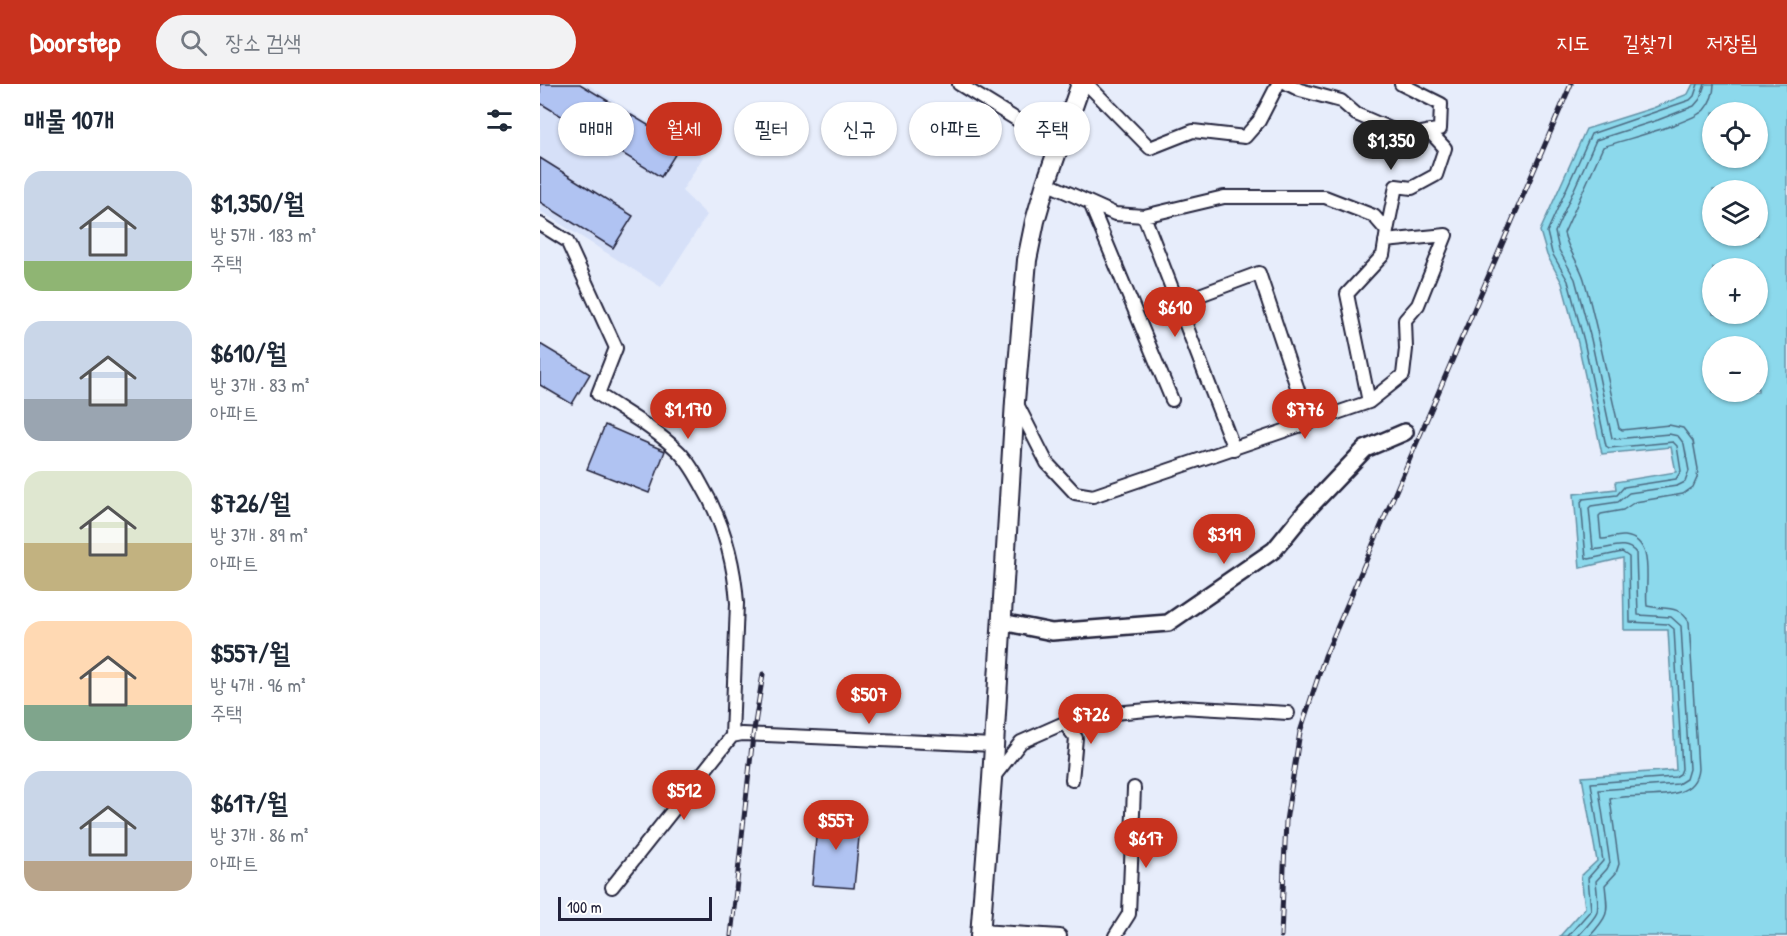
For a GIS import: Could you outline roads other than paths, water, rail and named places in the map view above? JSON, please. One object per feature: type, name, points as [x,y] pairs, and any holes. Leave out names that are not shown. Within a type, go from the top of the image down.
[{"type":"main road","points":[[1074,102],[1081,84]]},
{"type":"main road","points":[[980,934],[992,779],[1015,401],[1027,260],[1035,221],[1055,156]]},
{"type":"street","points":[[959,84],[1014,118]]},
{"type":"street","points":[[1086,84],[1108,103],[1150,148],[1192,131],[1245,137],[1259,121],[1278,84]]},
{"type":"street","points":[[1288,84],[1300,90],[1341,101],[1356,114],[1407,136],[1440,129],[1441,104],[1401,84]]},
{"type":"street","points":[[1369,402],[1347,294],[1383,255],[1396,186],[1412,188],[1436,175],[1445,148],[1429,131]]},
{"type":"street","points":[[1046,183],[1115,214],[1144,216],[1224,197],[1325,197],[1374,216],[1386,236]]},
{"type":"street","points":[[1090,203],[1172,399]]},
{"type":"street","points":[[1144,216],[1234,449]]},
{"type":"street","points":[[540,224],[567,241],[616,348],[598,394],[678,451],[695,473],[716,510],[729,546],[735,581],[737,603],[732,736],[612,886]]},
{"type":"street","points":[[1015,401],[1047,463],[1075,493],[1093,496],[1369,402],[1403,375],[1406,348],[1405,321],[1418,304],[1446,235],[1386,236]]},
{"type":"street","points":[[1178,303],[1259,273],[1309,423]]},
{"type":"street","points":[[1002,622],[1052,632],[1168,623],[1274,550],[1305,512],[1365,449],[1405,432]]},
{"type":"street","points":[[992,779],[1022,742],[1064,723],[1103,714],[1181,707],[1288,713]]},
{"type":"street","points":[[1064,723],[1076,738],[1072,780]]},
{"type":"street","points":[[732,736],[742,734],[994,745]]},
{"type":"street","points":[[1115,936],[1129,914],[1134,788]]},
{"type":"street","points":[[980,934],[1060,936]]},
{"type":"water","points":[[1693,84],[1787,84],[1787,936],[1560,936],[1585,908],[1581,876],[1597,861],[1582,777],[1676,770],[1668,630],[1624,630],[1623,558],[1580,568],[1574,494],[1616,489],[1615,482],[1676,472],[1671,447],[1602,454],[1578,343],[1562,283],[1547,255],[1540,231],[1586,129],[1653,108],[1688,94]]},
{"type":"railway","points":[[1281,936],[1286,821],[1300,732],[1325,656],[1571,84]]},
{"type":"railway","points":[[731,936],[753,736],[763,674]]}]
